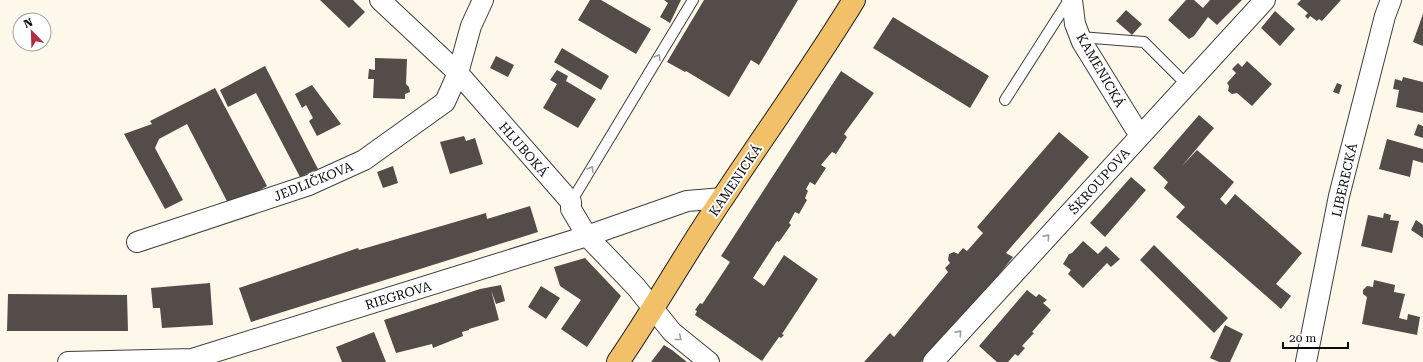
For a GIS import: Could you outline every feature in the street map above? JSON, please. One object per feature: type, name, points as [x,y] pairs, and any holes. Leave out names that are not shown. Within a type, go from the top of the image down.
[{"type":"main road","name":"KAMENICKÁ","points":[[618,362],[654,309],[723,198],[803,80],[854,0]]},
{"type":"street","name":"HLUBOKÁ","points":[[380,0],[458,73],[571,202],[571,209],[587,236],[636,287],[672,332],[709,362]]},
{"type":"street","name":"JEDLIČKOVA","points":[[137,242],[309,185],[364,160],[445,102],[458,73],[471,26],[483,0]]},
{"type":"street","name":"KAMENICKÁ","points":[[1070,0],[1075,24],[1080,37],[1140,136]]},
{"type":"street","name":"ŠKROUPOVA","points":[[933,362],[1140,136],[1188,86],[1265,0]]},
{"type":"street","name":"LIBERECKÁ","points":[[1306,362],[1339,196],[1384,16],[1391,0]]},
{"type":"street","name":"RIEGROVA","points":[[68,362],[192,359],[587,236],[687,201],[723,198]]},
{"type":"lane","points":[[571,202],[693,0]]},
{"type":"lane","name":"KAMENICKÁ","points":[[1005,100],[1070,0]]},
{"type":"lane","points":[[1080,37],[1144,42],[1188,86]]},
{"type":"building","points":[[320,0],[353,0],[365,12],[349,28]]},
{"type":"building","points":[[590,0],[601,0],[651,29],[636,54],[578,20]]},
{"type":"building","points":[[664,0],[681,0],[670,23],[660,17],[668,3]]},
{"type":"building","points":[[704,0],[798,0],[759,65],[751,60],[729,97],[686,71],[685,72],[667,62]]},
{"type":"building","points":[[1186,0],[1194,0],[1203,8],[1210,0],[1242,0],[1217,25],[1208,17],[1194,36],[1189,39],[1168,20]]},
{"type":"building","points":[[1301,0],[1341,0],[1322,21],[1319,19],[1317,21],[1310,16],[1308,19],[1305,16],[1308,13],[1297,4]]},
{"type":"building","points":[[1126,10],[1142,24],[1132,35],[1116,21]]},
{"type":"building","points":[[1275,11],[1295,29],[1280,46],[1261,28]]},
{"type":"building","points":[[1423,14],[1423,46],[1413,42]]},
{"type":"building","points":[[893,17],[989,76],[970,108],[873,48]]},
{"type":"building","points":[[562,48],[609,76],[601,90],[554,62]]},
{"type":"building","points":[[496,56],[514,65],[508,77],[490,68]]},
{"type":"building","points":[[375,58],[407,59],[406,84],[409,87],[410,92],[405,94],[405,99],[373,98],[374,79],[368,79],[369,69],[375,70]]},
{"type":"building","points":[[1247,61],[1272,84],[1252,106],[1237,93],[1232,94],[1228,91],[1229,86],[1227,83],[1236,73],[1232,69],[1238,63],[1242,67]]},
{"type":"building","points":[[265,66],[318,169],[300,177],[256,93],[228,107],[220,90]]},
{"type":"building","points":[[557,70],[568,76],[566,81],[596,99],[578,128],[543,108],[557,84],[550,80]]},
{"type":"building","points":[[841,71],[874,93],[844,134],[847,137],[836,154],[832,152],[821,165],[826,168],[815,185],[810,182],[806,189],[808,191],[805,198],[807,200],[799,214],[795,212],[789,223],[791,225],[779,242],[777,241],[753,278],[764,286],[784,255],[818,279],[782,334],[784,335],[781,338],[779,337],[762,361],[695,315],[697,311],[695,310],[700,303],[703,303],[730,262],[721,256]]},
{"type":"building","points":[[1403,77],[1423,82],[1423,113],[1396,107],[1399,90],[1393,89],[1395,79],[1402,81]]},
{"type":"building","points":[[1337,83],[1342,85],[1339,94],[1333,92]]},
{"type":"building","points":[[312,85],[341,124],[317,136],[309,121],[313,118],[306,105],[302,108],[295,94]]},
{"type":"building","points":[[215,88],[267,186],[230,207],[187,124],[159,139],[155,148],[183,200],[165,209],[124,134],[152,124],[150,121]]},
{"type":"building","points":[[1199,115],[1214,128],[1182,166],[1197,150],[1234,182],[1220,199],[1226,205],[1235,194],[1302,253],[1276,284],[1291,296],[1281,309],[1176,217],[1185,207],[1164,188],[1168,182],[1153,168]]},
{"type":"building","points":[[1418,124],[1423,126],[1423,138],[1414,135]]},
{"type":"building","points":[[1059,132],[1089,157],[1006,253],[1013,257],[997,277],[921,362],[864,362],[890,333],[894,337],[948,272],[945,268],[950,263],[948,260],[949,254],[954,252],[958,254],[963,248],[967,251],[983,233],[977,227]]},
{"type":"building","points":[[464,136],[466,141],[475,138],[483,164],[450,174],[440,142]]},
{"type":"building","points":[[1387,139],[1423,149],[1423,163],[1413,160],[1410,177],[1379,169]]},
{"type":"building","points":[[393,166],[398,183],[383,188],[377,172]]},
{"type":"building","points":[[1131,177],[1146,190],[1105,237],[1090,223]]},
{"type":"building","points":[[530,206],[538,232],[251,322],[239,288],[358,248],[359,250],[486,213],[487,219]]},
{"type":"building","points":[[1384,213],[1391,215],[1390,220],[1399,221],[1392,253],[1361,246],[1368,215],[1383,218]]},
{"type":"building","points":[[1416,220],[1423,225],[1423,238],[1411,230]]},
{"type":"building","points":[[1083,241],[1098,254],[1106,246],[1120,259],[1111,267],[1107,263],[1083,288],[1068,274],[1071,270],[1063,264],[1069,254],[1072,253]]},
{"type":"building","points":[[1154,245],[1228,318],[1214,333],[1140,260]]},
{"type":"building","points":[[585,258],[621,296],[587,347],[561,329],[581,300],[560,286],[554,267]]},
{"type":"building","points":[[1374,280],[1395,285],[1394,292],[1405,294],[1399,318],[1407,320],[1408,314],[1420,317],[1417,335],[1362,324],[1367,297],[1363,294],[1363,290],[1367,286],[1373,287]]},
{"type":"building","points":[[210,283],[213,325],[162,328],[160,308],[153,308],[151,288]]},
{"type":"building","points":[[501,285],[505,301],[496,304],[491,290],[499,320],[469,329],[462,332],[463,336],[433,348],[432,344],[396,353],[384,320],[480,289]]},
{"type":"building","points":[[541,286],[560,298],[546,319],[528,307]]},
{"type":"building","points":[[1027,290],[1036,297],[1039,294],[1047,300],[1043,303],[1051,310],[1032,332],[1034,333],[1022,346],[1025,348],[1018,356],[1015,354],[1008,362],[997,362],[979,346]]},
{"type":"building","points":[[8,294],[127,295],[128,331],[7,331]]},
{"type":"building","points":[[1225,325],[1243,334],[1230,362],[1219,362],[1210,358]]},
{"type":"building","points":[[374,332],[386,362],[342,362],[336,347]]},
{"type":"building","points":[[664,345],[672,350],[687,362],[651,362]]}]
